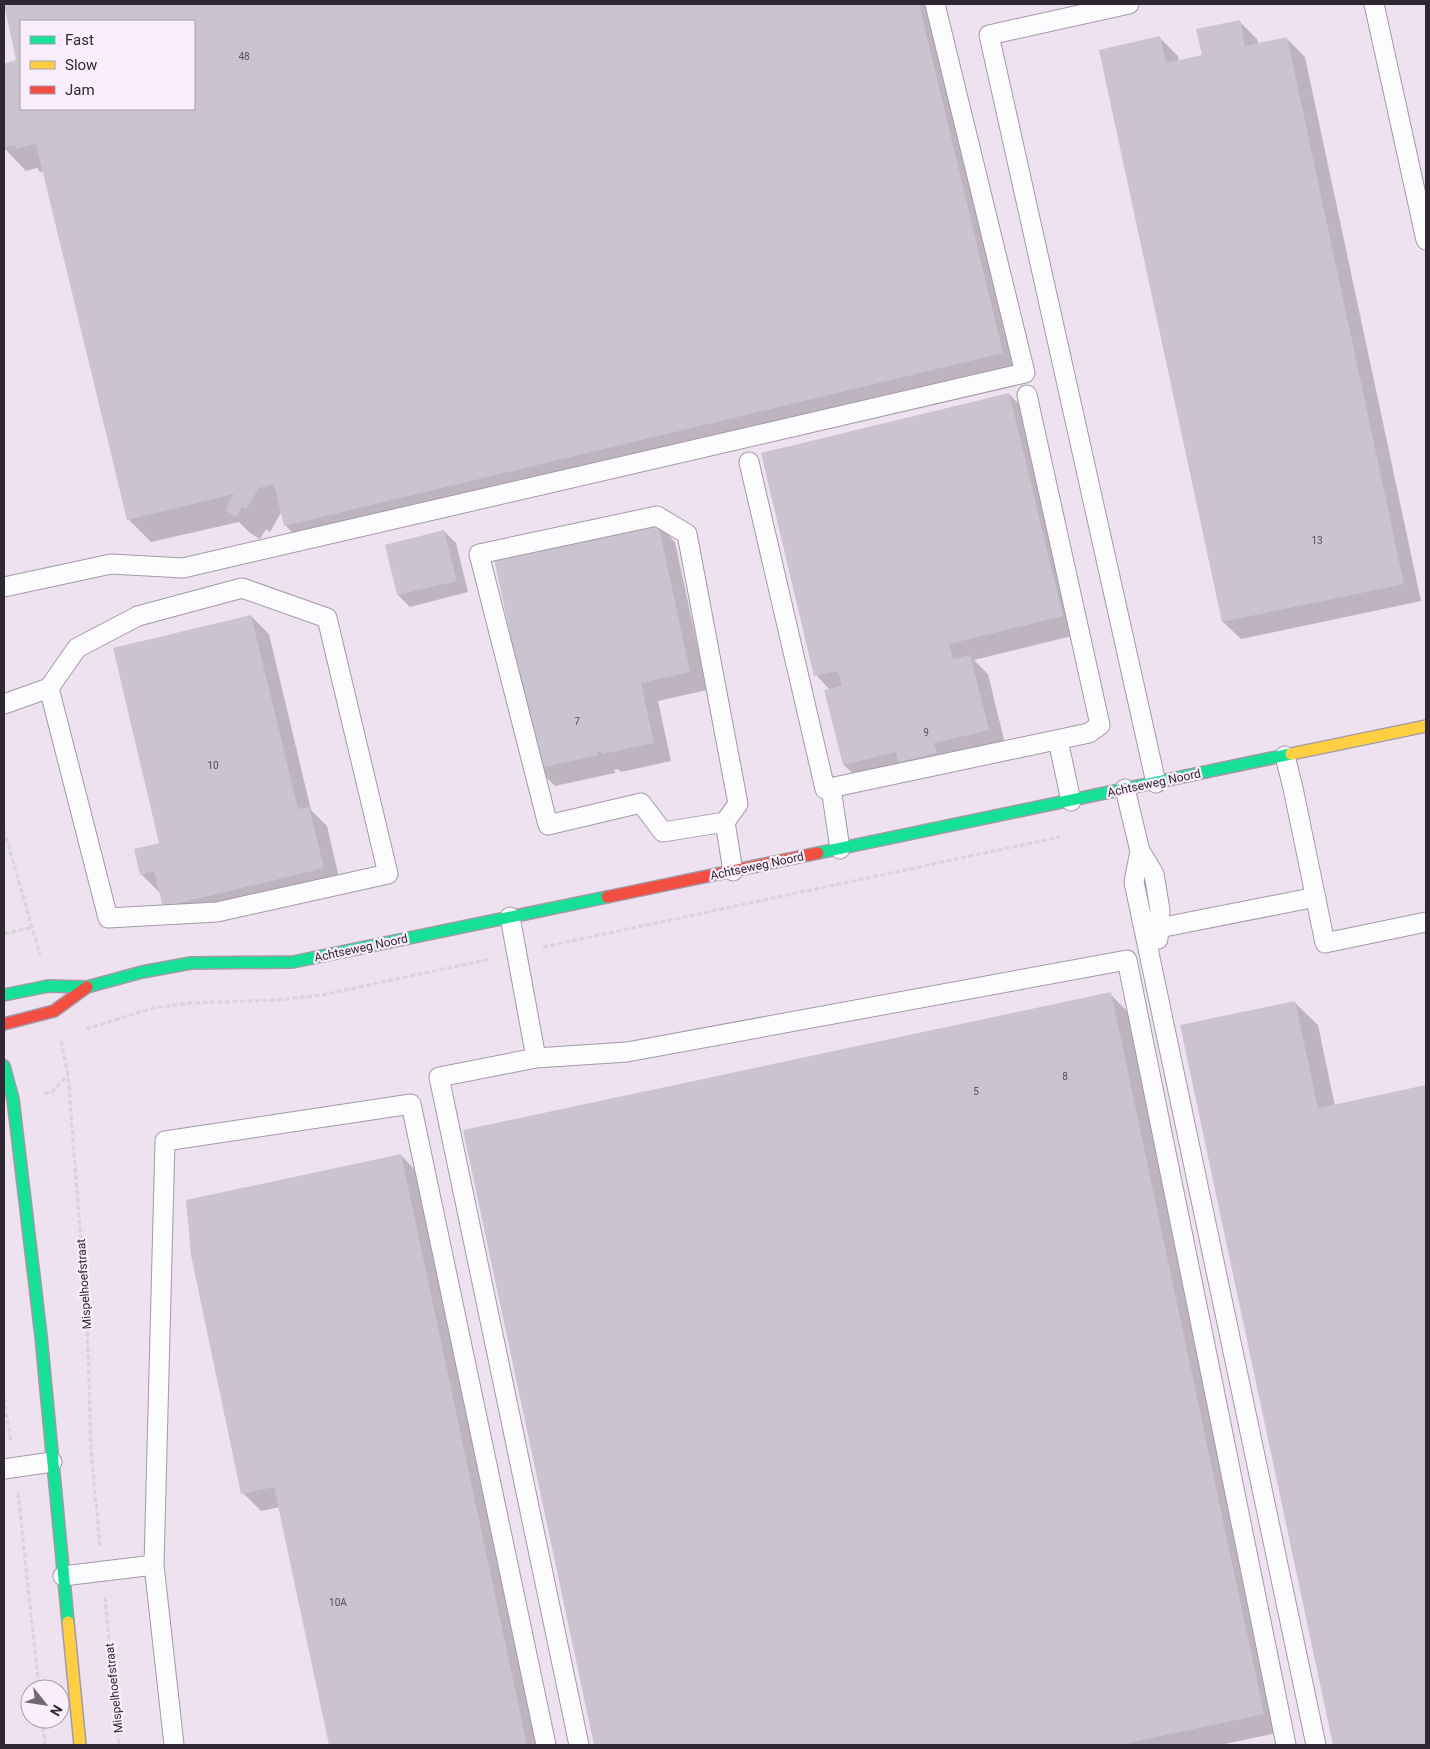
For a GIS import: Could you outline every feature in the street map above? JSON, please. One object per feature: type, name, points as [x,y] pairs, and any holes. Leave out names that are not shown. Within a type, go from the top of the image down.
[{"type":"street","name":"Achtseweg Noord","points":[[4,995],[48,986],[87,987],[142,972],[191,963],[293,962],[1426,726]]},
{"type":"street","name":"Achtseweg Noord","points":[[4,1024],[54,1011],[87,987]]},
{"type":"street","points":[[4,1066],[13,1099],[41,1336],[80,1745]]},
{"type":"lane","points":[[4,587],[111,564],[183,568],[1025,373],[935,4]]},
{"type":"lane","points":[[1129,4],[989,35],[1156,783]]},
{"type":"lane","points":[[1374,4],[1426,240]]},
{"type":"lane","points":[[749,462],[825,789],[1089,733],[1100,725],[1027,395]]},
{"type":"lane","points":[[725,822],[663,832],[641,803],[548,825],[479,554],[657,516],[687,534],[738,804],[725,822],[732,871]]},
{"type":"lane","points":[[4,704],[49,688],[77,648],[138,616],[242,588],[327,618],[388,874],[217,912],[108,918],[49,688]]},
{"type":"lane","points":[[1058,740],[1071,801]]},
{"type":"lane","points":[[1285,756],[1325,942],[1426,922]]},
{"type":"lane","points":[[831,788],[840,848]]},
{"type":"lane","points":[[1126,788],[1140,851],[1154,874],[1160,910],[1154,980]]},
{"type":"lane","points":[[1140,851],[1134,882],[1316,1745]]},
{"type":"lane","points":[[1159,928],[1316,897]]},
{"type":"lane","points":[[510,917],[536,1058]]},
{"type":"lane","points":[[578,1745],[439,1077],[536,1058],[627,1052],[1127,960],[1286,1745]]},
{"type":"lane","points":[[174,1745],[154,1565],[165,1141],[411,1104],[546,1745]]},
{"type":"lane","points":[[9,1468],[52,1462]]},
{"type":"lane","points":[[63,1576],[154,1565]]},
{"type":"path","points":[[4,830],[48,986]]},
{"type":"path","points":[[4,934],[32,927]]},
{"type":"path","name":"Mispelhoefstraat","points":[[54,1011],[68,1085],[87,1321],[90,1450],[119,1745]]},
{"type":"path","points":[[4,1398],[9,1468],[38,1679]]},
{"type":"path","points":[[43,1729],[45,1745]]},
{"type":"building","points":[[4,4],[919,4],[1003,353],[284,526],[274,484],[259,488],[246,509],[242,507],[236,517],[225,510],[234,494],[127,520],[36,144],[16,149],[15,145],[4,147],[4,64],[16,60]]},
{"type":"building","points":[[1240,20],[1245,46],[1287,37],[1404,584],[1222,622],[1099,50],[1160,36],[1166,63],[1202,55],[1196,29]]},
{"type":"building","points":[[1009,393],[1063,616],[949,644],[953,659],[970,655],[989,730],[934,743],[937,753],[898,762],[896,752],[843,765],[824,690],[842,686],[838,671],[814,676],[761,453]]},
{"type":"building","points":[[658,523],[690,672],[641,683],[654,743],[602,754],[601,751],[597,752],[598,755],[536,769],[526,708],[494,559]]},
{"type":"building","points":[[444,530],[457,581],[397,595],[385,545]]},
{"type":"building","points":[[251,615],[298,809],[309,807],[324,868],[163,907],[154,871],[140,875],[134,849],[159,843],[113,648]]},
{"type":"building","points":[[1111,992],[1264,1714],[1119,1745],[594,1745],[463,1130]]},
{"type":"building","points":[[1295,1001],[1318,1108],[1426,1085],[1426,1745],[1333,1745],[1180,1025]]},
{"type":"building","points":[[401,1154],[527,1745],[329,1745],[274,1487],[241,1494],[191,1255],[186,1200]]},
{"type":"traffic: fast","points":[[818,853],[1291,754]]},
{"type":"traffic: fast","points":[[4,995],[48,986],[87,987],[142,972],[191,963],[293,962],[607,897]]},
{"type":"traffic: fast","points":[[4,1066],[13,1099],[41,1336],[68,1622]]},
{"type":"traffic: slow","points":[[1291,754],[1426,726]]},
{"type":"traffic: slow","points":[[68,1622],[80,1745]]},
{"type":"traffic: jam","points":[[607,897],[818,853]]},
{"type":"traffic: jam","points":[[4,1024],[54,1011],[87,987]]}]
